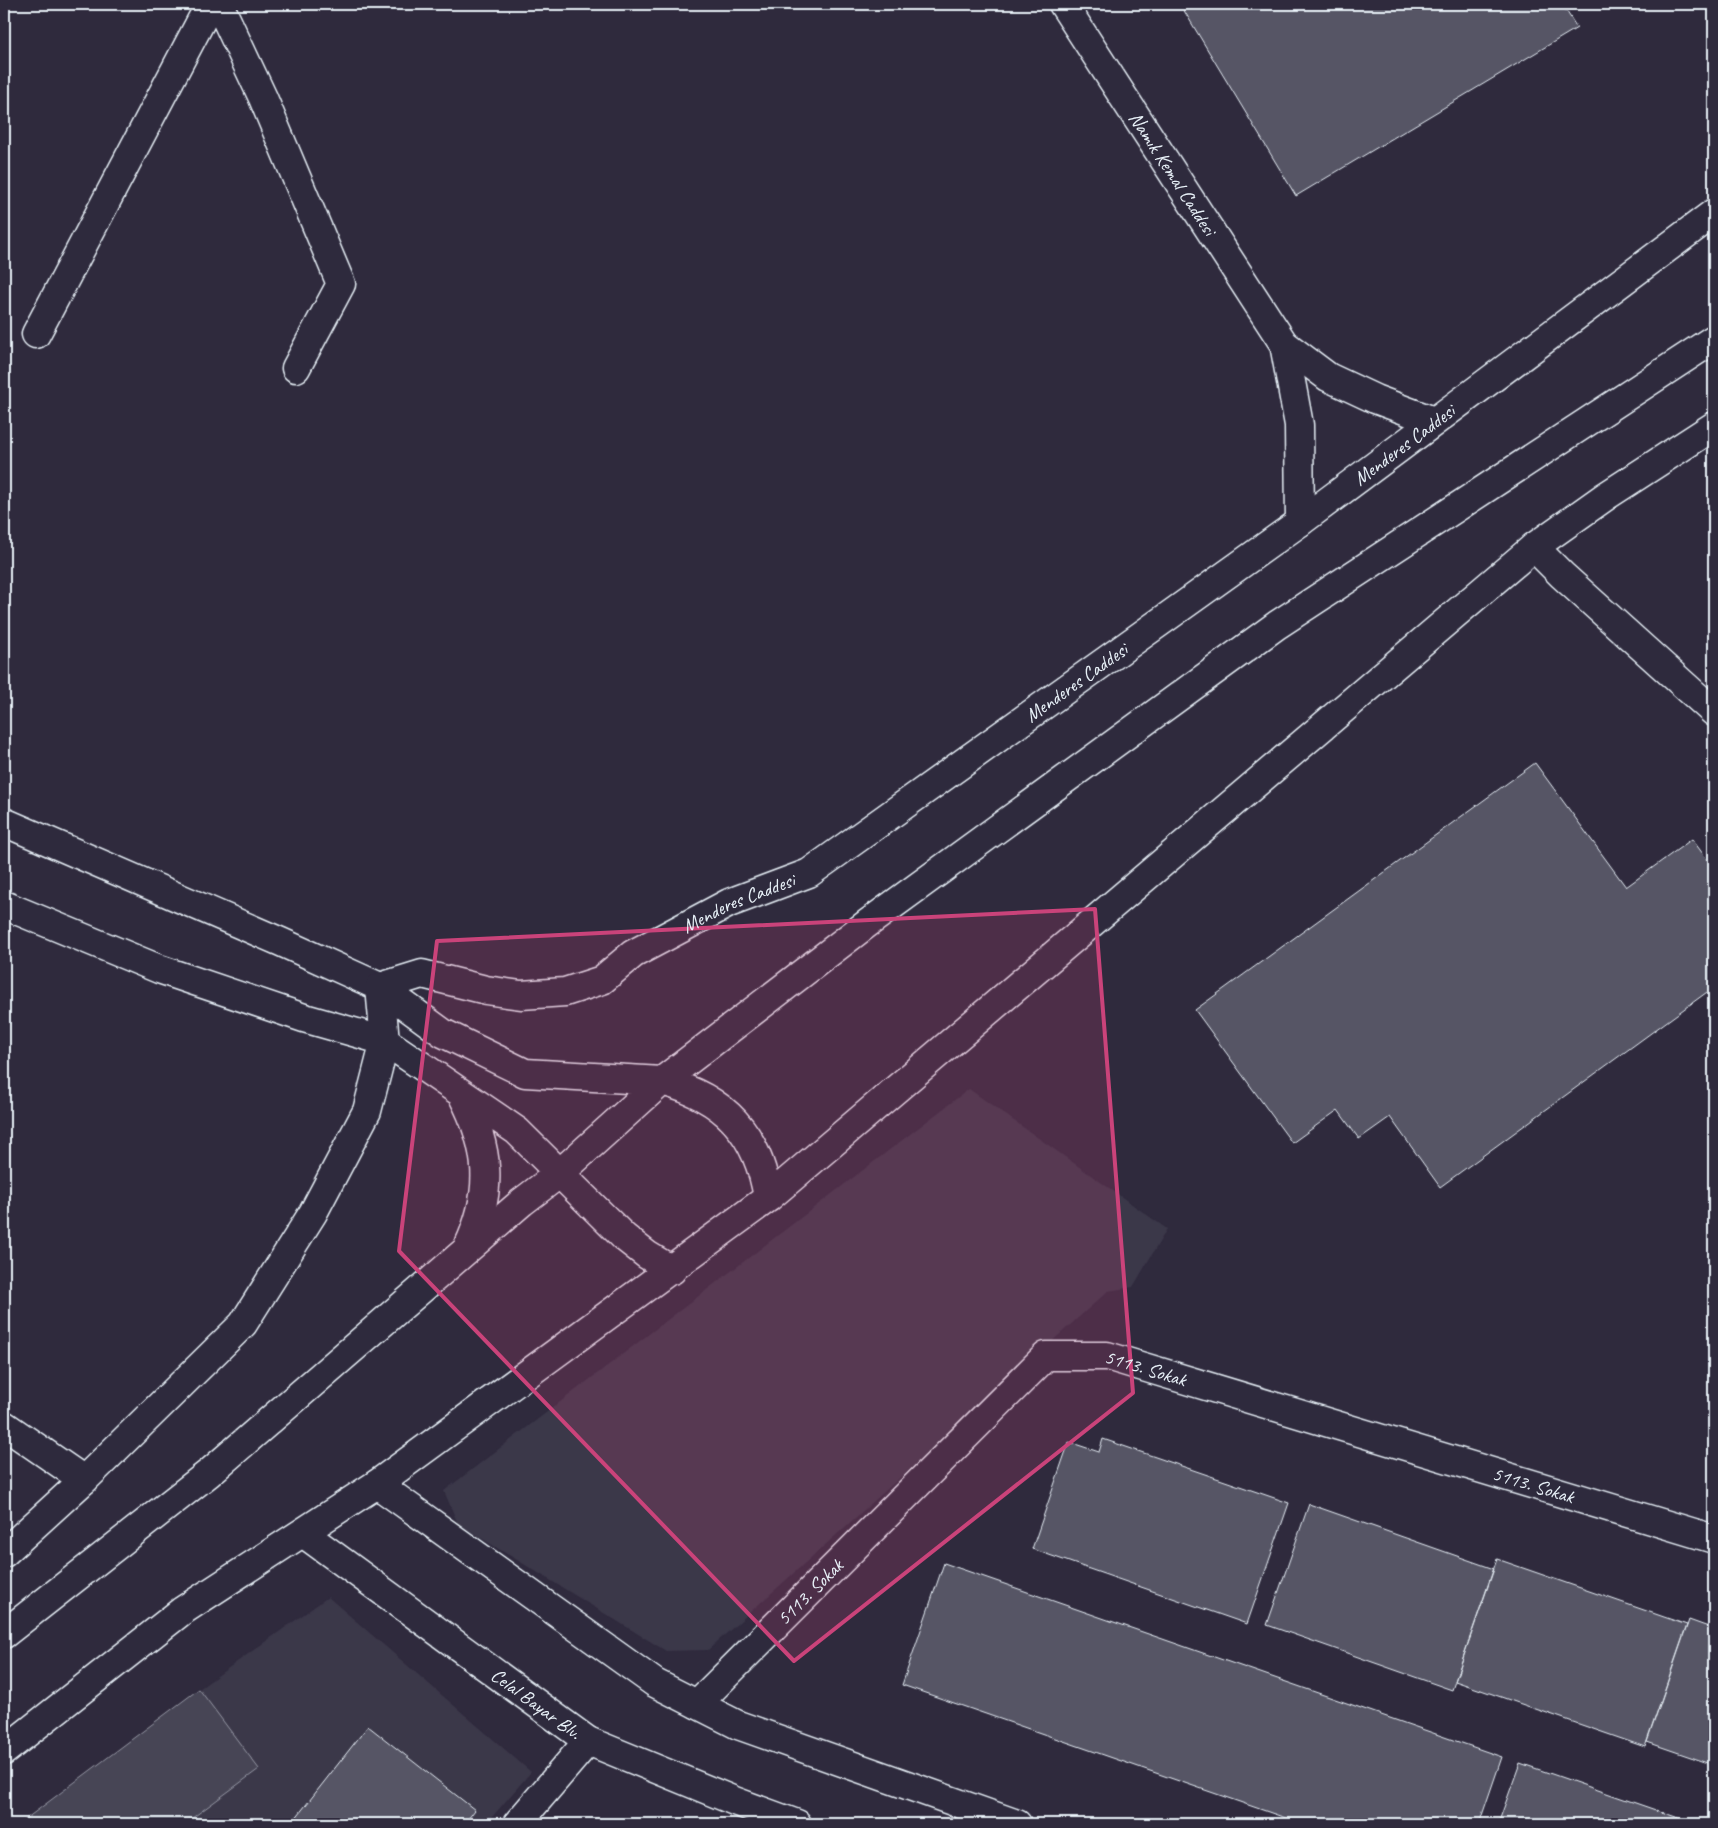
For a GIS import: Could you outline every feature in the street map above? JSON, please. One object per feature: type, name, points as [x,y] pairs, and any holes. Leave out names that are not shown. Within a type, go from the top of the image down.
[{"type":"street","points":[[36,334],[210,4]]},
{"type":"street","points":[[219,4],[263,98],[341,284],[296,368]]},
{"type":"street","name":"Namık Kemal Caddesi","points":[[1063,4],[1284,344]]},
{"type":"street","name":"Menderes Caddesi","points":[[380,987],[422,974],[486,990],[521,995],[565,992],[602,980],[633,954],[729,902],[809,873],[1300,522],[1714,213]]},
{"type":"street","points":[[4,1634],[209,1473],[522,1202],[560,1173],[662,1081],[868,923],[1277,625],[1714,339]]},
{"type":"street","points":[[1284,344],[1328,378],[1375,399],[1434,421]]},
{"type":"street","points":[[1284,344],[1300,425],[1300,522]]},
{"type":"street","points":[[4,1751],[182,1610],[377,1484],[768,1198],[1534,547],[1606,496],[1714,426]]},
{"type":"street","points":[[1534,547],[1562,575],[1714,712]]},
{"type":"street","points":[[4,822],[380,987],[443,1033],[525,1072],[662,1081],[682,1086],[702,1095],[720,1107],[748,1138],[758,1157],[765,1178],[768,1198]]},
{"type":"street","points":[[4,904],[159,969],[304,1018],[385,1041],[517,1131],[624,1237],[647,1255],[672,1270]]},
{"type":"street","points":[[4,1553],[84,1480],[243,1324],[313,1213],[367,1111],[385,1041],[380,987]]},
{"type":"street","points":[[462,1094],[480,1136],[485,1175],[482,1206],[476,1229],[466,1251]]},
{"type":"street","name":"5113. Sokak","points":[[697,1704],[1046,1356],[1107,1356],[1714,1539]]},
{"type":"street","points":[[4,1425],[84,1480]]},
{"type":"street","points":[[377,1484],[655,1683],[738,1725],[1017,1824]]},
{"type":"street","name":"Celal Bayar Blv.","points":[[303,1533],[588,1742],[728,1799],[797,1824]]},
{"type":"street","points":[[517,1824],[588,1742]]},
{"type":"highlighted area","points":[[1095,909],[1133,1393],[794,1661],[399,1251],[437,941]]},
{"type":"shaded area","points":[[969,1089],[1167,1229],[1133,1287],[1108,1291],[708,1650],[666,1651],[458,1524],[444,1491]]},
{"type":"shaded area","points":[[328,1597],[531,1772],[486,1824],[19,1824],[199,1689]]},
{"type":"shaded area","points":[[199,1689],[259,1769],[184,1824],[19,1824]]},
{"type":"building","points":[[1180,4],[1562,4],[1577,28],[1296,196]]},
{"type":"building","points":[[1535,763],[1626,887],[1692,839],[1714,869],[1714,987],[1440,1187],[1390,1117],[1359,1139],[1338,1110],[1292,1143],[1195,1010]]},
{"type":"building","points":[[1103,1439],[1289,1503],[1247,1624],[1032,1549],[1069,1442],[1099,1452]]},
{"type":"building","points":[[1309,1504],[1494,1569],[1452,1690],[1267,1625]]},
{"type":"building","points":[[1497,1559],[1687,1625],[1645,1747],[1455,1681]]},
{"type":"building","points":[[944,1563],[1502,1757],[1479,1824],[1303,1824],[902,1685]]},
{"type":"building","points":[[1689,1620],[1714,1629],[1714,1765],[1647,1742]]},
{"type":"building","points":[[368,1726],[475,1810],[464,1824],[291,1824]]},
{"type":"building","points":[[1520,1763],[1696,1824],[1498,1824]]}]
